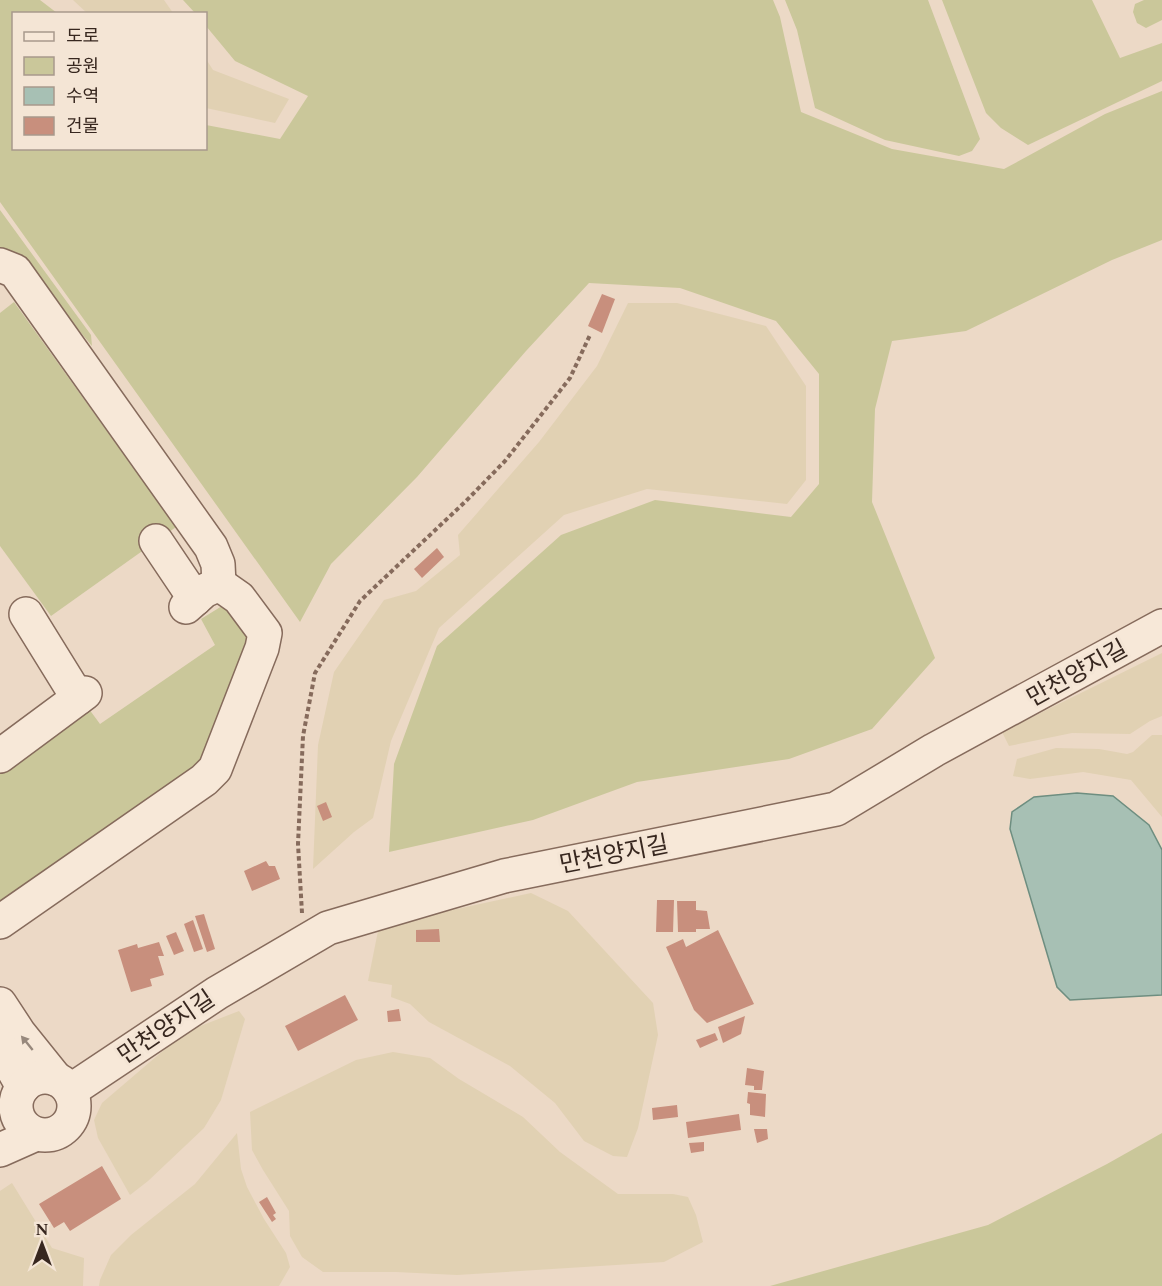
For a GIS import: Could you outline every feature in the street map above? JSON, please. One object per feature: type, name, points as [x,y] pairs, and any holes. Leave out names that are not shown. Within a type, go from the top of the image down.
[{"type":"street","points":[[0,264],[15,271],[211,547],[219,564],[200,596]]},
{"type":"street","points":[[0,922],[204,780],[215,769],[262,648],[265,633],[239,598],[200,596],[156,541]]},
{"type":"street","points":[[0,756],[82,696],[26,614]]},
{"type":"street","name":"만천양지길","points":[[63,1085],[328,928],[504,876],[836,809],[934,750],[1162,626]]},
{"type":"street","points":[[0,1004],[19,1034],[74,1101],[71,1120],[64,1128],[46,1136],[27,1130],[20,1123],[0,1046]]},
{"type":"street","points":[[13,1102],[30,1081],[38,1077],[48,1077],[63,1085]]},
{"type":"street","points":[[0,1150],[36,1134]]},
{"type":"path","points":[[298,946],[302,913],[298,844],[303,736],[315,674],[360,601],[505,461],[570,378],[590,335]]},
{"type":"shaded area","points":[[73,0],[164,0],[172,12],[86,12]]},
{"type":"shaded area","points":[[207,61],[213,70],[289,99],[275,123],[207,108]]},
{"type":"shaded area","points":[[628,303],[677,303],[766,326],[806,386],[806,480],[787,504],[647,489],[564,515],[439,628],[391,741],[373,818],[313,869],[318,745],[334,672],[384,600],[416,591],[460,555],[458,535],[539,442],[597,366]]},
{"type":"shaded area","points":[[1162,653],[1162,716],[1130,734],[1072,733],[1009,746],[1002,732]]},
{"type":"shaded area","points":[[1152,735],[1162,735],[1162,817],[1131,780],[1083,772],[1030,779],[1013,776],[1017,759],[1056,748],[1099,749],[1127,754],[1133,752]]},
{"type":"shaded area","points":[[531,893],[568,911],[653,1003],[658,1035],[638,1128],[627,1157],[613,1156],[584,1141],[555,1103],[510,1066],[429,1022],[410,1004],[391,997],[392,985],[368,981],[378,931],[415,918]]},
{"type":"shaded area","points":[[239,1011],[245,1019],[221,1100],[204,1128],[130,1195],[98,1138],[94,1120],[102,1103],[185,1032]]},
{"type":"shaded area","points":[[393,1052],[430,1058],[459,1079],[523,1117],[560,1152],[618,1194],[673,1194],[688,1197],[696,1215],[703,1242],[664,1262],[457,1275],[323,1272],[302,1257],[290,1236],[289,1211],[252,1150],[250,1112],[356,1060]]},
{"type":"shaded area","points":[[237,1133],[241,1169],[247,1187],[286,1253],[290,1267],[279,1286],[99,1286],[111,1255],[131,1235],[195,1184]]},
{"type":"shaded area","points":[[12,1183],[52,1248],[84,1258],[83,1286],[0,1286],[0,1191]]},
{"type":"green space","points":[[0,0],[40,0],[56,12],[12,12],[12,150],[207,150],[207,125],[280,139],[308,96],[235,61],[207,27],[207,12],[194,12],[183,0],[773,0],[780,17],[801,112],[892,149],[1004,169],[1105,114],[1162,91],[1162,240],[1112,260],[966,331],[892,341],[875,409],[872,502],[935,658],[872,729],[789,759],[637,782],[533,820],[389,852],[394,764],[437,646],[561,535],[655,500],[791,517],[819,484],[819,374],[776,321],[680,288],[589,283],[526,351],[417,477],[331,564],[300,622],[0,202]]},
{"type":"green space","points":[[785,0],[928,0],[980,139],[972,151],[959,156],[885,140],[815,108],[797,30]]},
{"type":"green space","points":[[942,0],[1092,0],[1120,58],[1162,43],[1162,81],[1028,145],[1001,128],[986,113]]},
{"type":"green space","points":[[1144,0],[1162,0],[1162,20],[1146,28],[1137,23],[1133,12],[1135,4]]},
{"type":"green space","points":[[0,210],[91,335],[92,346],[16,255],[0,252]]},
{"type":"green space","points":[[14,302],[176,527],[51,616],[0,546],[0,313]]},
{"type":"green space","points":[[222,606],[228,606],[255,635],[202,764],[0,903],[0,768],[86,705],[100,724],[215,645],[201,619]]},
{"type":"green space","points":[[1162,1133],[1162,1286],[770,1286],[988,1225]]},
{"type":"water","points":[[1077,793],[1113,796],[1149,825],[1162,850],[1162,995],[1070,1000],[1057,987],[1010,829],[1012,812],[1034,797]]},
{"type":"building","points":[[602,294],[615,299],[602,333],[588,326]]},
{"type":"building","points":[[437,548],[444,557],[422,578],[414,569]]},
{"type":"building","points":[[326,802],[332,817],[323,821],[317,806]]},
{"type":"building","points":[[266,861],[269,866],[275,866],[280,879],[252,891],[244,871]]},
{"type":"building","points":[[657,900],[674,900],[673,932],[656,932]]},
{"type":"building","points":[[677,901],[696,901],[696,910],[707,911],[710,929],[678,932]]},
{"type":"building","points":[[204,914],[215,949],[207,952],[195,916]]},
{"type":"building","points":[[193,920],[203,949],[194,952],[184,924]]},
{"type":"building","points":[[439,929],[440,942],[416,942],[416,930]]},
{"type":"building","points":[[718,930],[754,1004],[707,1023],[694,1010],[666,947],[683,939],[686,947]]},
{"type":"building","points":[[176,932],[184,951],[174,955],[166,936]]},
{"type":"building","points":[[159,942],[164,956],[158,956],[164,975],[150,979],[152,986],[131,992],[118,950],[137,944],[138,948]]},
{"type":"building","points":[[345,995],[358,1020],[298,1051],[285,1026]]},
{"type":"building","points":[[399,1009],[401,1021],[388,1022],[387,1011]]},
{"type":"building","points":[[745,1016],[741,1034],[723,1043],[718,1027]]},
{"type":"building","points":[[715,1033],[718,1040],[700,1048],[696,1040]]},
{"type":"building","points":[[747,1068],[764,1071],[762,1090],[754,1090],[754,1086],[745,1085]]},
{"type":"building","points":[[748,1092],[766,1094],[765,1117],[750,1115],[750,1104],[747,1103]]},
{"type":"building","points":[[677,1105],[678,1117],[653,1120],[652,1108]]},
{"type":"building","points":[[739,1114],[741,1130],[688,1138],[686,1122]]},
{"type":"building","points":[[754,1129],[767,1129],[768,1139],[757,1143]]},
{"type":"building","points":[[704,1142],[704,1151],[691,1153],[689,1143]]},
{"type":"building","points":[[102,1166],[121,1199],[70,1231],[64,1222],[54,1228],[39,1204]]},
{"type":"building","points":[[267,1197],[276,1213],[273,1215],[276,1219],[272,1222],[259,1202]]}]
